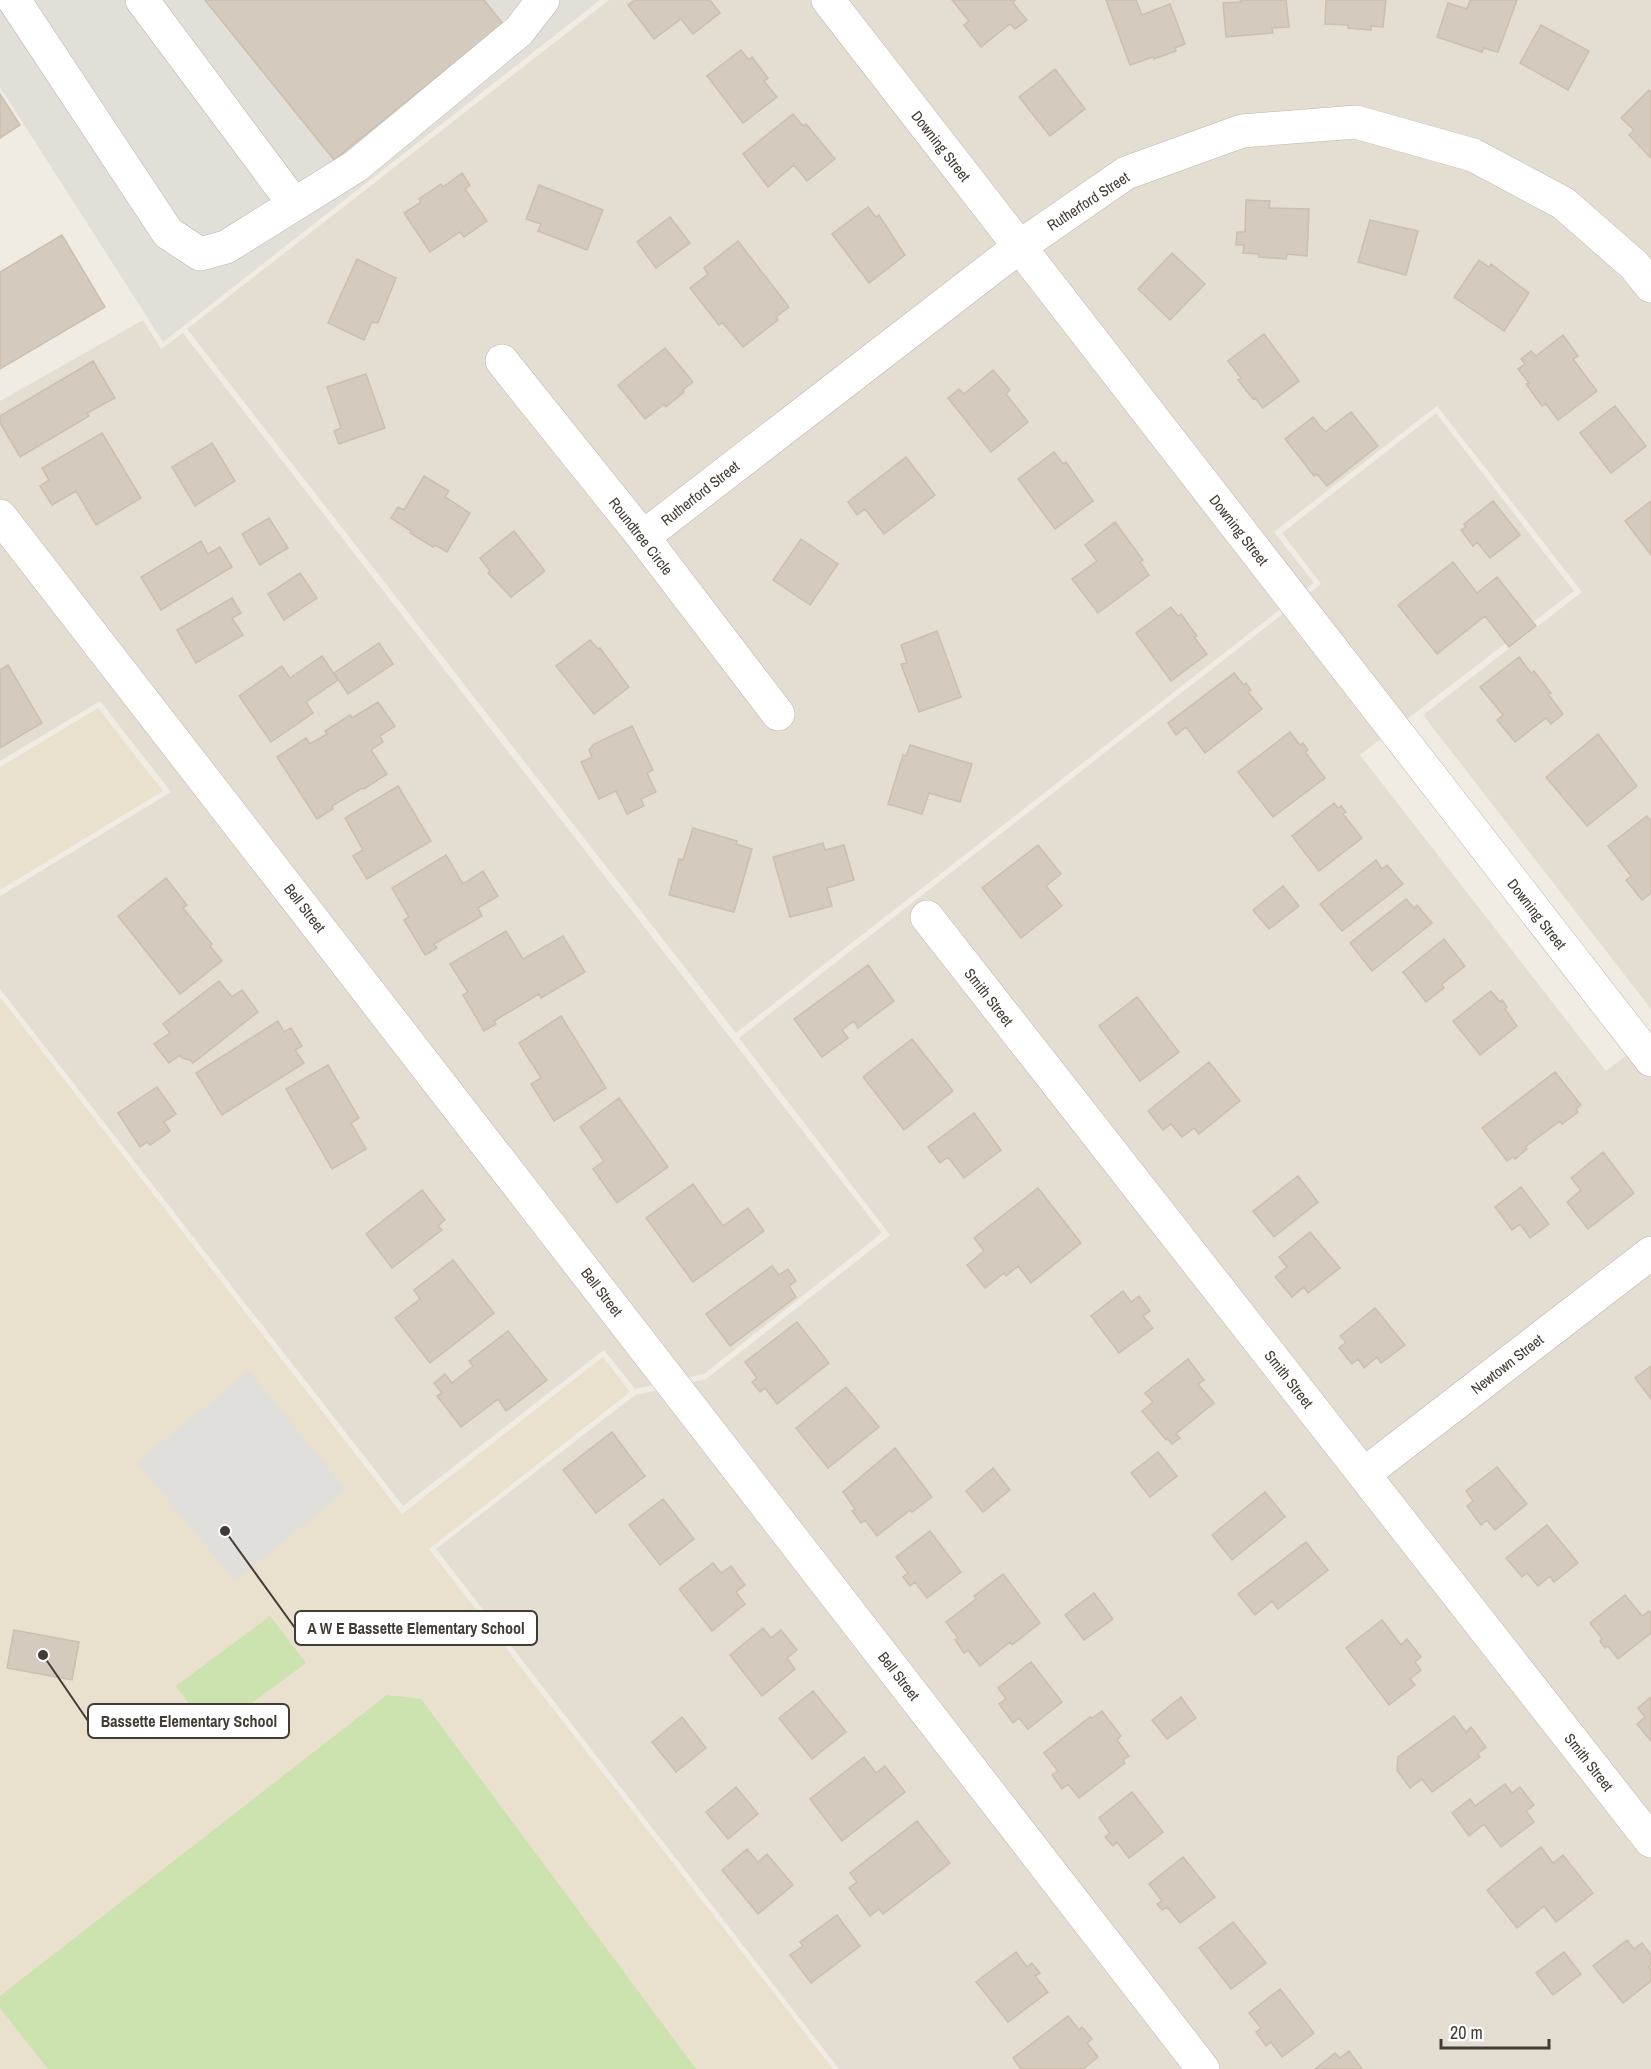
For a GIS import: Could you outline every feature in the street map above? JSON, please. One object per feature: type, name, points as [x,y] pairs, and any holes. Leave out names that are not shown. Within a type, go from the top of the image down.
[{"type":"street","points":[[14,0],[168,233],[200,254],[226,247],[356,166],[519,31],[543,0]]},
{"type":"street","points":[[142,0],[294,204]]},
{"type":"street","name":"Downing Street","points":[[828,0],[1651,1060]]},
{"type":"street","name":"Rutherford Street","points":[[643,537],[1019,247],[1126,173],[1242,132],[1356,122],[1473,155],[1563,203],[1634,265],[1651,286]]},
{"type":"street","name":"Roundtree Circle","points":[[502,361],[643,537],[778,714]]},
{"type":"street","name":"Bell Street","points":[[0,516],[1203,2069]]},
{"type":"street","name":"Smith Street","points":[[927,917],[1651,1841]]},
{"type":"street","name":"Newtown Street","points":[[1364,1474],[1651,1253]]},
{"type":"shaded area","points":[[0,0],[600,0],[163,342],[0,87]]},
{"type":"shaded area","points":[[609,0],[1651,0],[1651,1009],[1423,715],[1582,592],[1437,406],[1274,532],[1314,583],[736,1033],[187,329]]},
{"type":"shaded area","points":[[143,320],[161,349],[183,333],[882,1233],[704,1374],[635,1389],[604,1350],[403,1506],[0,989],[0,896],[171,792],[100,701],[0,761],[0,401]]},
{"type":"shaded area","points":[[1436,413],[1574,591],[1360,755],[1606,1071],[1651,1037],[1651,2069],[839,2069],[436,1549],[635,1395],[706,1379],[890,1235],[739,1038],[1321,584],[1282,533]]},
{"type":"shaded area","points":[[98,708],[163,791],[0,890],[0,767]]},
{"type":"shaded area","points":[[0,997],[402,1514],[603,1357],[630,1392],[429,1549],[833,2069],[0,2069]]},
{"type":"shaded area","points":[[249,1371],[346,1490],[235,1581],[137,1462]]},
{"type":"green space","points":[[270,1616],[306,1663],[211,1733],[176,1686]]},
{"type":"green space","points":[[387,1695],[421,1699],[696,2069],[48,2069],[0,2008],[0,1996]]},
{"type":"building","points":[[205,0],[484,0],[503,24],[334,160]]},
{"type":"building","points":[[635,0],[710,0],[720,13],[693,34],[681,19],[654,39],[628,5]]},
{"type":"building","points":[[952,0],[1015,0],[1013,3],[1027,20],[1015,29],[1010,24],[981,47],[964,25],[969,21]]},
{"type":"building","points":[[1106,0],[1136,0],[1142,15],[1170,4],[1185,44],[1175,48],[1176,51],[1130,65]]},
{"type":"building","points":[[1240,0],[1286,0],[1289,27],[1272,28],[1273,33],[1226,37],[1223,3],[1241,2]]},
{"type":"building","points":[[1326,0],[1386,0],[1383,27],[1371,26],[1371,30],[1348,28],[1348,25],[1325,24]]},
{"type":"building","points":[[1470,0],[1517,0],[1498,52],[1484,48],[1482,52],[1437,37],[1448,3],[1467,9]]},
{"type":"building","points":[[1541,25],[1589,51],[1568,90],[1520,63]]},
{"type":"building","points":[[741,50],[749,60],[752,57],[768,78],[764,81],[777,97],[743,123],[707,76]]},
{"type":"building","points":[[1055,69],[1085,109],[1050,136],[1019,97]]},
{"type":"building","points":[[1649,90],[1651,92],[1651,158],[1629,135],[1634,130],[1621,118]]},
{"type":"building","points":[[0,94],[20,125],[0,138]]},
{"type":"building","points":[[793,114],[803,126],[806,124],[835,159],[807,181],[794,165],[768,187],[743,154]]},
{"type":"building","points":[[462,173],[470,185],[465,189],[487,221],[464,237],[460,232],[430,252],[404,213],[421,202],[419,199],[441,184],[443,187]]},
{"type":"building","points":[[539,185],[603,210],[587,250],[538,231],[541,224],[526,219]]},
{"type":"building","points":[[1246,200],[1270,201],[1269,208],[1309,209],[1307,256],[1287,254],[1286,259],[1243,253],[1244,245],[1236,245],[1237,232],[1245,232]]},
{"type":"building","points":[[868,207],[876,217],[879,215],[905,255],[869,283],[832,234]]},
{"type":"building","points":[[670,217],[690,243],[656,268],[637,242]]},
{"type":"building","points":[[1370,220],[1418,231],[1406,275],[1358,262]]},
{"type":"building","points":[[62,235],[105,307],[0,369],[0,272]]},
{"type":"building","points":[[738,241],[789,307],[776,317],[778,320],[743,347],[722,322],[719,325],[690,288],[708,274],[704,268]]},
{"type":"building","points":[[1172,253],[1205,284],[1170,320],[1138,289]]},
{"type":"building","points":[[357,259],[396,278],[378,323],[372,322],[364,340],[328,323]]},
{"type":"building","points":[[1479,260],[1489,267],[1491,264],[1529,293],[1504,331],[1454,297]]},
{"type":"building","points":[[1264,334],[1299,381],[1263,408],[1238,380],[1241,378],[1228,361]]},
{"type":"building","points":[[1563,335],[1578,356],[1573,359],[1597,391],[1558,420],[1546,404],[1542,406],[1518,369],[1525,364],[1521,359],[1531,351],[1536,356]]},
{"type":"building","points":[[665,348],[693,382],[666,407],[664,404],[645,419],[618,385]]},
{"type":"building","points":[[93,361],[115,398],[87,413],[89,416],[20,457],[0,423],[0,416]]},
{"type":"building","points":[[993,370],[1010,390],[1006,394],[1028,422],[991,452],[948,398],[959,389],[964,394]]},
{"type":"building","points":[[366,374],[385,428],[339,444],[334,431],[341,428],[327,387]]},
{"type":"building","points":[[1615,406],[1646,446],[1611,473],[1580,433]]},
{"type":"building","points":[[1351,412],[1378,446],[1327,486],[1317,474],[1314,476],[1285,439],[1313,417],[1325,432]]},
{"type":"building","points":[[102,433],[141,498],[96,525],[76,491],[52,505],[40,486],[49,480],[42,468]]},
{"type":"building","points":[[212,443],[235,481],[195,506],[172,467]]},
{"type":"building","points":[[1054,452],[1063,464],[1066,462],[1093,501],[1055,529],[1018,479]]},
{"type":"building","points":[[906,457],[935,495],[884,534],[865,509],[857,515],[848,502]]},
{"type":"building","points":[[424,476],[449,491],[445,497],[470,513],[447,552],[435,545],[433,547],[391,518],[398,507],[404,510]]},
{"type":"building","points":[[1493,501],[1520,535],[1490,558],[1477,542],[1473,546],[1461,530],[1466,527],[1464,524]]},
{"type":"building","points":[[1651,501],[1651,555],[1625,521]]},
{"type":"building","points":[[269,518],[288,548],[260,565],[242,534]]},
{"type":"building","points":[[1115,522],[1143,560],[1140,562],[1149,575],[1098,613],[1072,579],[1097,561],[1085,545]]},
{"type":"building","points":[[514,531],[545,571],[511,597],[488,573],[490,571],[480,558]]},
{"type":"building","points":[[801,539],[838,564],[810,605],[773,580]]},
{"type":"building","points":[[201,541],[208,554],[220,547],[232,567],[161,610],[141,577]]},
{"type":"building","points":[[1453,562],[1477,593],[1497,577],[1536,626],[1509,647],[1485,616],[1437,654],[1398,605]]},
{"type":"building","points":[[300,573],[317,598],[284,620],[268,594]]},
{"type":"building","points":[[232,598],[241,613],[232,618],[243,635],[196,663],[177,630]]},
{"type":"building","points":[[1171,607],[1178,616],[1181,614],[1207,654],[1171,681],[1136,633]]},
{"type":"building","points":[[937,631],[961,697],[919,712],[901,664],[907,663],[901,645]]},
{"type":"building","points":[[590,640],[598,649],[600,648],[629,687],[594,714],[556,666]]},
{"type":"building","points":[[379,643],[393,664],[348,694],[334,673]]},
{"type":"building","points":[[322,656],[338,680],[306,702],[313,713],[271,742],[239,696],[282,666],[290,678]]},
{"type":"building","points":[[1519,657],[1531,673],[1534,671],[1551,693],[1548,694],[1563,714],[1551,724],[1546,718],[1515,742],[1497,720],[1503,715],[1480,687]]},
{"type":"building","points":[[8,665],[42,723],[0,748],[0,670]]},
{"type":"building","points":[[1234,673],[1244,685],[1246,683],[1251,690],[1248,692],[1262,709],[1205,753],[1186,727],[1176,735],[1168,723]]},
{"type":"building","points":[[378,702],[395,726],[380,736],[383,742],[371,750],[387,774],[332,806],[333,809],[317,819],[277,757],[306,738],[310,744],[327,734],[325,731],[350,715],[352,718]]},
{"type":"building","points":[[632,726],[653,770],[647,773],[656,792],[641,799],[644,806],[627,814],[616,791],[599,799],[581,762],[592,757],[589,750],[594,744]]},
{"type":"building","points":[[1290,732],[1300,745],[1303,743],[1308,750],[1305,752],[1325,778],[1273,817],[1238,772]]},
{"type":"building","points":[[1598,734],[1637,786],[1587,826],[1546,777]]},
{"type":"building","points":[[910,745],[972,764],[960,802],[929,793],[922,814],[888,804],[903,755],[906,756]]},
{"type":"building","points":[[398,786],[431,841],[367,879],[353,856],[363,850],[345,818]]},
{"type":"building","points":[[1334,803],[1346,812],[1343,814],[1362,838],[1319,871],[1292,836]]},
{"type":"building","points":[[1647,816],[1651,821],[1651,893],[1642,900],[1626,880],[1631,876],[1608,846]]},
{"type":"building","points":[[693,828],[737,841],[736,844],[752,849],[734,912],[669,895],[679,859],[683,860]]},
{"type":"building","points":[[823,843],[825,850],[844,845],[854,880],[827,888],[832,906],[790,917],[773,857]]},
{"type":"building","points":[[1038,845],[1061,874],[1046,886],[1062,906],[1021,938],[982,888]]},
{"type":"building","points":[[446,855],[463,884],[483,871],[498,896],[478,908],[482,916],[434,944],[437,948],[425,955],[404,920],[409,917],[392,888]]},
{"type":"building","points":[[1376,860],[1382,869],[1387,865],[1403,884],[1342,931],[1320,904]]},
{"type":"building","points":[[166,878],[187,905],[183,908],[212,944],[210,946],[222,961],[180,994],[118,916]]},
{"type":"building","points":[[1283,886],[1299,906],[1269,929],[1253,910]]},
{"type":"building","points":[[1406,899],[1414,908],[1417,905],[1432,923],[1372,971],[1350,943]]},
{"type":"building","points":[[506,931],[523,959],[563,936],[585,972],[541,998],[539,994],[494,1021],[496,1024],[484,1031],[463,995],[468,992],[450,964]]},
{"type":"building","points":[[1444,939],[1465,966],[1442,984],[1444,988],[1426,1002],[1403,972]]},
{"type":"building","points":[[868,965],[894,1001],[858,1028],[854,1021],[842,1030],[848,1038],[822,1057],[794,1019]]},
{"type":"building","points":[[219,981],[232,997],[242,990],[258,1012],[193,1063],[180,1055],[169,1063],[154,1044],[170,1033],[163,1024]]},
{"type":"building","points":[[1491,991],[1500,1002],[1502,1000],[1507,1007],[1505,1009],[1517,1026],[1480,1055],[1453,1021]]},
{"type":"building","points":[[1137,997],[1179,1052],[1140,1081],[1099,1026]]},
{"type":"building","points":[[561,1016],[606,1088],[554,1121],[531,1084],[541,1078],[519,1043]]},
{"type":"building","points":[[278,1021],[284,1032],[291,1028],[302,1046],[295,1050],[304,1063],[222,1115],[196,1073]]},
{"type":"building","points":[[912,1039],[953,1091],[904,1130],[863,1077]]},
{"type":"building","points":[[1209,1062],[1240,1101],[1199,1134],[1194,1128],[1182,1137],[1171,1124],[1163,1130],[1148,1111]]},
{"type":"building","points":[[328,1065],[359,1118],[351,1123],[366,1149],[332,1169],[286,1089]]},
{"type":"building","points":[[1555,1072],[1581,1105],[1576,1109],[1578,1112],[1562,1124],[1560,1121],[1525,1147],[1527,1149],[1515,1159],[1513,1157],[1507,1161],[1482,1128]]},
{"type":"building","points":[[157,1087],[176,1114],[164,1122],[170,1131],[150,1145],[147,1142],[140,1147],[118,1113]]},
{"type":"building","points":[[619,1098],[668,1167],[617,1203],[593,1169],[604,1161],[580,1127]]},
{"type":"building","points":[[974,1113],[1001,1150],[964,1178],[948,1157],[940,1163],[928,1147]]},
{"type":"building","points":[[1603,1152],[1634,1193],[1588,1229],[1567,1202],[1581,1190],[1571,1178]]},
{"type":"building","points":[[1298,1176],[1318,1202],[1274,1237],[1253,1211]]},
{"type":"building","points":[[693,1184],[723,1226],[748,1208],[764,1231],[693,1282],[646,1218]]},
{"type":"building","points":[[1521,1187],[1549,1224],[1530,1238],[1520,1224],[1512,1230],[1495,1207]]},
{"type":"building","points":[[1038,1188],[1081,1243],[1031,1283],[1018,1266],[1006,1276],[1004,1273],[985,1288],[967,1265],[984,1251],[974,1238]]},
{"type":"building","points":[[422,1190],[445,1220],[438,1226],[442,1230],[392,1268],[366,1234]]},
{"type":"building","points":[[1310,1232],[1340,1268],[1308,1293],[1304,1287],[1292,1297],[1275,1277],[1287,1267],[1279,1257]]},
{"type":"building","points":[[453,1260],[494,1313],[430,1363],[395,1318],[420,1299],[414,1290]]},
{"type":"building","points":[[772,1266],[779,1275],[788,1269],[796,1281],[789,1286],[796,1297],[730,1346],[706,1314]]},
{"type":"building","points":[[1123,1291],[1131,1302],[1139,1296],[1150,1311],[1143,1316],[1153,1328],[1119,1353],[1091,1316]]},
{"type":"building","points":[[1375,1308],[1405,1345],[1381,1363],[1377,1357],[1364,1368],[1358,1359],[1352,1364],[1339,1348],[1346,1342],[1340,1336]]},
{"type":"building","points":[[797,1322],[829,1363],[777,1404],[765,1388],[760,1392],[752,1382],[757,1378],[745,1362]]},
{"type":"building","points":[[508,1331],[547,1380],[506,1411],[498,1399],[461,1427],[437,1396],[442,1393],[434,1383],[445,1374],[452,1383],[473,1366],[469,1361]]},
{"type":"building","points":[[1188,1359],[1204,1380],[1198,1384],[1214,1403],[1176,1434],[1180,1438],[1172,1444],[1142,1411],[1153,1402],[1145,1393]]},
{"type":"building","points":[[1651,1366],[1651,1399],[1635,1378]]},
{"type":"building","points":[[846,1387],[879,1427],[828,1468],[796,1428]]},
{"type":"building","points":[[612,1432],[645,1476],[596,1513],[563,1470]]},
{"type":"building","points":[[895,1448],[932,1497],[912,1512],[910,1510],[877,1536],[865,1520],[861,1523],[852,1511],[855,1509],[843,1492]]},
{"type":"building","points":[[1158,1452],[1177,1476],[1150,1497],[1131,1473]]},
{"type":"building","points":[[1497,1467],[1527,1504],[1495,1530],[1487,1520],[1481,1525],[1467,1506],[1473,1501],[1466,1491]]},
{"type":"building","points":[[993,1468],[1010,1490],[983,1512],[966,1491]]},
{"type":"building","points":[[1265,1492],[1285,1517],[1232,1560],[1212,1535]]},
{"type":"building","points":[[663,1499],[694,1539],[660,1565],[629,1525]]},
{"type":"building","points":[[1547,1525],[1578,1563],[1554,1582],[1550,1576],[1538,1586],[1527,1573],[1522,1577],[1506,1558]]},
{"type":"building","points":[[930,1531],[961,1572],[927,1598],[915,1582],[910,1586],[903,1577],[908,1573],[896,1557]]},
{"type":"building","points":[[1306,1542],[1328,1570],[1278,1609],[1272,1601],[1255,1615],[1238,1594]]},
{"type":"building","points":[[713,1563],[721,1573],[731,1566],[745,1585],[736,1592],[745,1604],[712,1631],[679,1589]]},
{"type":"building","points":[[1003,1574],[1040,1623],[1012,1645],[1010,1642],[980,1666],[968,1650],[964,1653],[955,1640],[958,1638],[946,1622],[976,1599],[974,1596]]},
{"type":"building","points":[[1094,1593],[1113,1619],[1084,1640],[1065,1615]]},
{"type":"building","points":[[1625,1595],[1642,1616],[1649,1611],[1651,1633],[1618,1659],[1608,1646],[1605,1648],[1600,1641],[1602,1639],[1590,1623]]},
{"type":"building","points":[[1382,1620],[1401,1645],[1407,1639],[1421,1657],[1415,1662],[1421,1670],[1410,1679],[1415,1685],[1389,1705],[1346,1648]]},
{"type":"building","points":[[763,1628],[771,1638],[781,1630],[797,1650],[787,1658],[795,1669],[762,1696],[730,1655]]},
{"type":"building","points":[[14,1630],[79,1642],[72,1680],[7,1668]]},
{"type":"building","points":[[1031,1662],[1062,1702],[1028,1729],[1019,1718],[1013,1723],[999,1704],[1006,1699],[998,1688]]},
{"type":"building","points":[[813,1691],[846,1732],[812,1759],[779,1718]]},
{"type":"building","points":[[1181,1697],[1196,1718],[1167,1739],[1152,1720]]},
{"type":"building","points":[[1651,1697],[1651,1741],[1637,1724],[1645,1717],[1638,1708]]},
{"type":"building","points":[[1102,1711],[1121,1736],[1117,1740],[1129,1756],[1123,1760],[1125,1763],[1079,1798],[1068,1784],[1062,1789],[1052,1775],[1058,1771],[1044,1753],[1090,1717]]},
{"type":"building","points":[[1454,1716],[1466,1732],[1471,1727],[1486,1747],[1477,1754],[1480,1757],[1432,1792],[1422,1779],[1410,1788],[1397,1770],[1398,1757]]},
{"type":"building","points":[[682,1717],[706,1748],[676,1772],[652,1742]]},
{"type":"building","points":[[864,1757],[876,1773],[885,1766],[905,1792],[842,1841],[810,1799]]},
{"type":"building","points":[[1505,1784],[1512,1793],[1520,1787],[1534,1805],[1526,1811],[1534,1822],[1501,1847],[1484,1824],[1469,1836],[1452,1813],[1470,1799],[1475,1806]]},
{"type":"building","points":[[736,1787],[758,1814],[728,1839],[706,1812]]},
{"type":"building","points":[[1132,1792],[1163,1832],[1129,1858],[1117,1842],[1113,1846],[1105,1837],[1110,1833],[1099,1818]]},
{"type":"building","points":[[917,1821],[950,1863],[883,1914],[879,1909],[870,1916],[849,1888],[857,1882],[850,1873]]},
{"type":"building","points":[[1541,1847],[1553,1863],[1563,1855],[1593,1893],[1556,1922],[1544,1906],[1517,1928],[1487,1890]]},
{"type":"building","points":[[747,1849],[758,1862],[767,1854],[793,1885],[758,1914],[722,1870]]},
{"type":"building","points":[[1183,1857],[1215,1897],[1180,1923],[1167,1907],[1162,1910],[1157,1904],[1162,1901],[1149,1884]]},
{"type":"building","points":[[837,1915],[860,1946],[811,1983],[790,1955],[803,1946],[800,1942]]},
{"type":"building","points":[[1233,1922],[1266,1963],[1231,1989],[1199,1948]]},
{"type":"building","points":[[1627,1940],[1634,1949],[1642,1943],[1651,1955],[1649,1967],[1651,1981],[1623,2003],[1593,1966]]},
{"type":"building","points":[[1016,1952],[1027,1967],[1032,1963],[1040,1973],[1035,1976],[1048,1992],[1008,2022],[976,1982]]},
{"type":"building","points":[[1564,1952],[1581,1974],[1553,1995],[1536,1973]]},
{"type":"building","points":[[1280,1989],[1314,2033],[1282,2057],[1271,2042],[1266,2046],[1256,2032],[1261,2028],[1249,2013]]},
{"type":"building","points":[[1068,2016],[1079,2030],[1082,2027],[1092,2039],[1087,2043],[1098,2057],[1083,2069],[1021,2069],[1013,2058]]},
{"type":"building","points":[[1349,2051],[1362,2069],[1315,2069],[1335,2053],[1340,2058]]},
{"type":"place","name":"A W E Bassette Elementary School","points":[[225,1531]]},
{"type":"place","name":"Bassette Elementary School","points":[[43,1655]]}]
